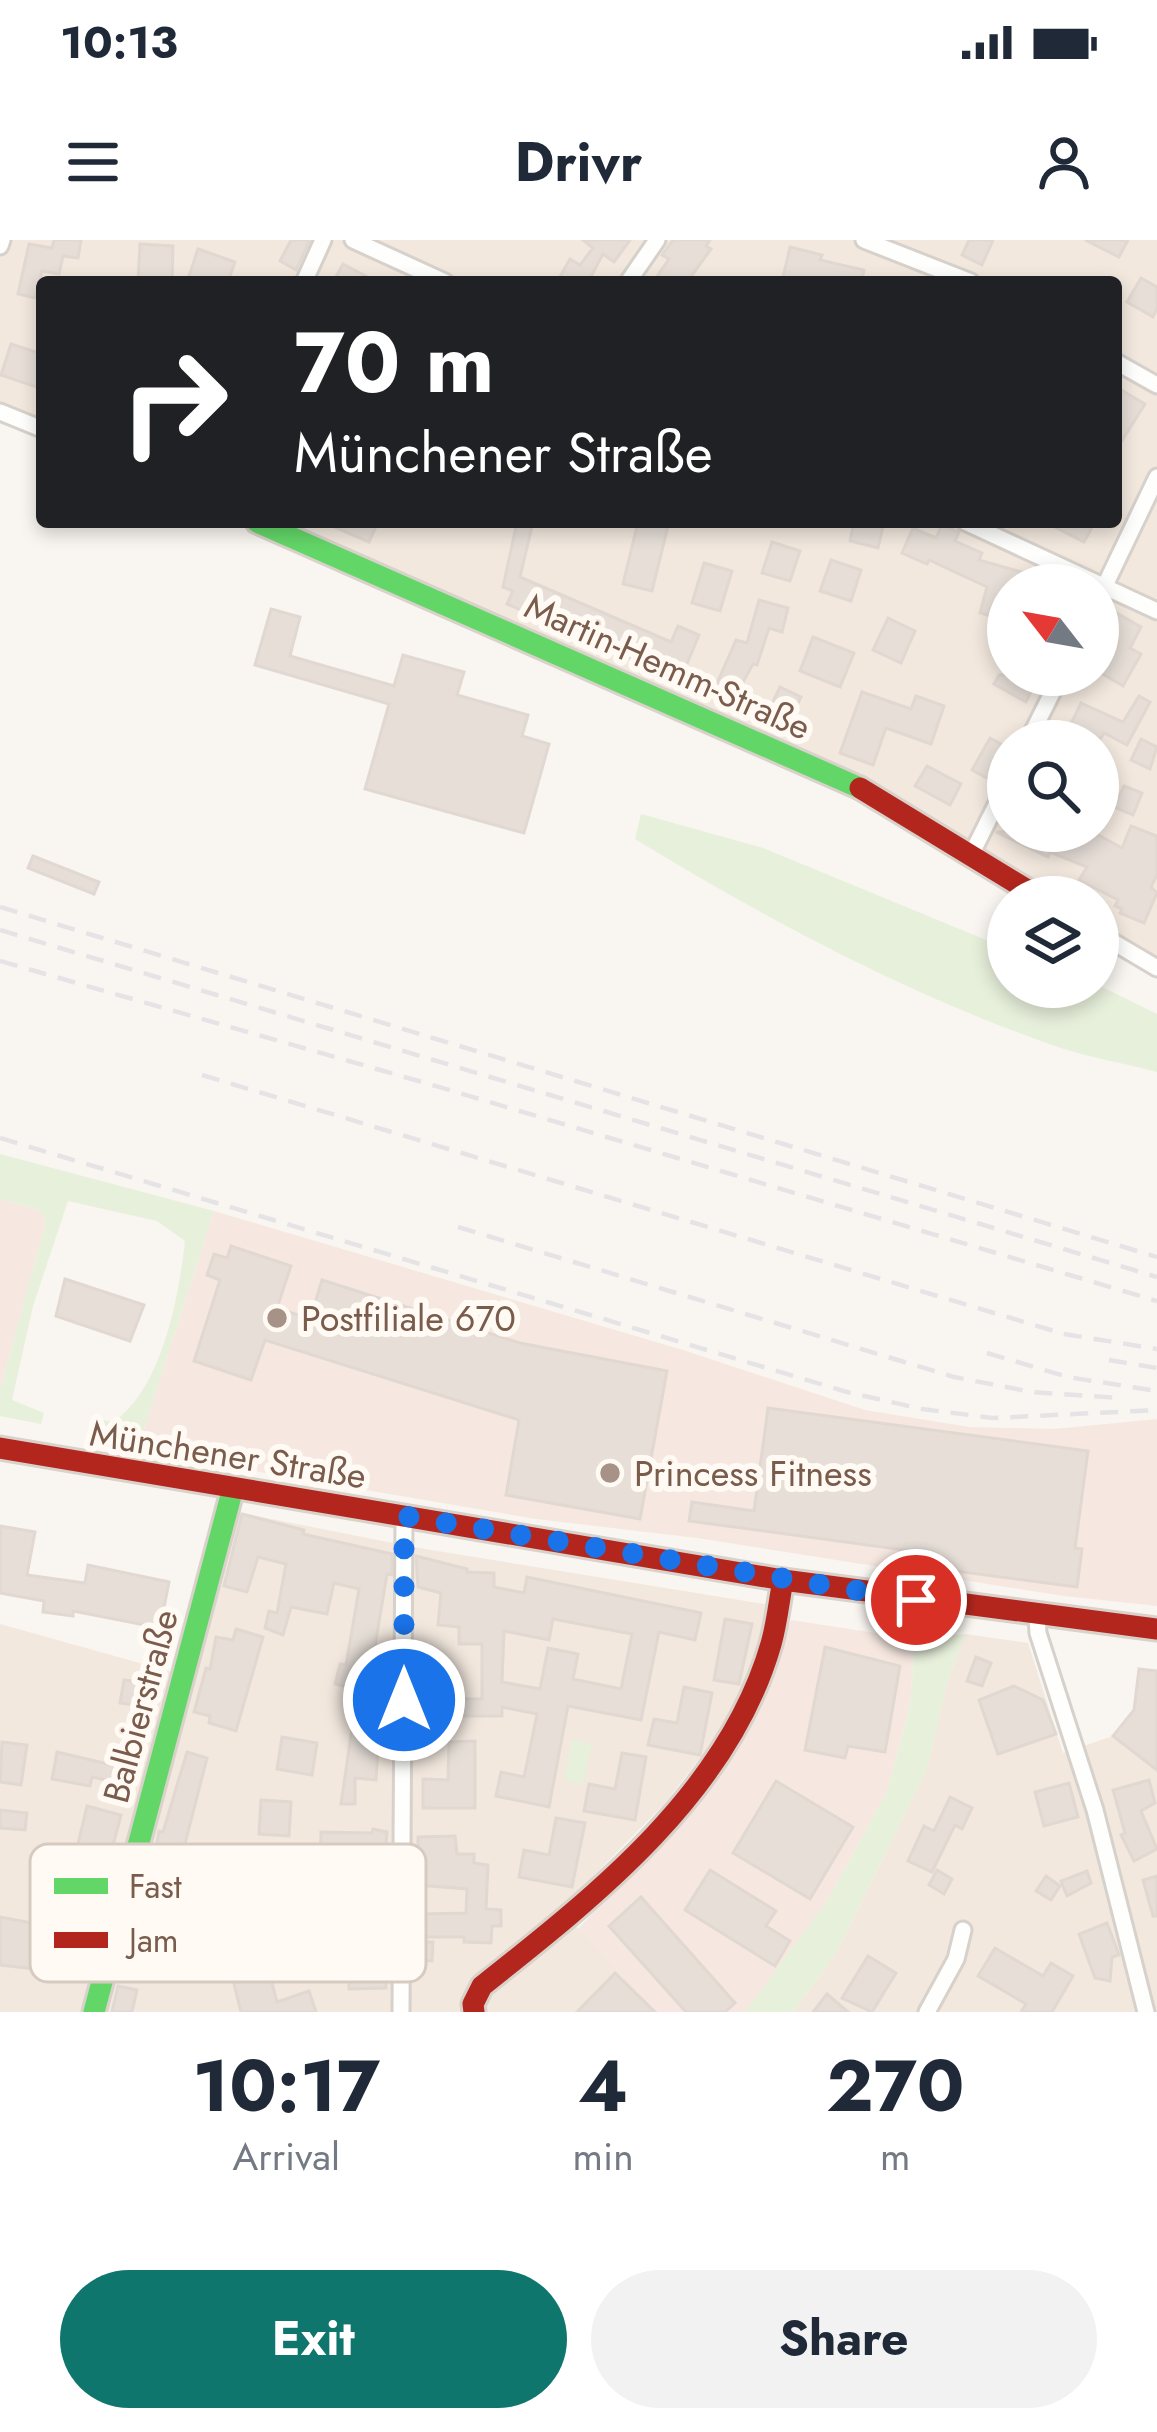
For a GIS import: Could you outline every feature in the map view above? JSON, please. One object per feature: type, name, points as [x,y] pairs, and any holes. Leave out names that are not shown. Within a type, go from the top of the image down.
[{"type":"street","points":[[307,276],[323,240]]},
{"type":"street","points":[[353,240],[432,276]]},
{"type":"street","points":[[632,276],[657,240]]},
{"type":"street","points":[[864,240],[956,276]]},
{"type":"street","points":[[1122,365],[1157,385]]},
{"type":"street","points":[[0,412],[36,427]]},
{"type":"street","points":[[1115,564],[1157,477]]},
{"type":"street","name":"Martin-Hemm-Straße","points":[[271,528],[861,788],[1005,876]]},
{"type":"street","points":[[976,528],[1044,564]]},
{"type":"street","points":[[1119,599],[1157,610]]},
{"type":"street","points":[[971,855],[987,823]]},
{"type":"street","points":[[1119,945],[1157,968]]},
{"type":"street","name":"Münchener Straße","points":[[0,1448],[783,1580],[1157,1629]]},
{"type":"street","name":"Balbierstraße","points":[[139,1844],[233,1488]]},
{"type":"street","points":[[402,1844],[404,1516]]},
{"type":"street","points":[[473,2012],[482,1986],[587,1903],[645,1846],[701,1778],[760,1679],[783,1580]]},
{"type":"street","points":[[1037,1616],[1038,1633],[1095,1810],[1146,2012]]},
{"type":"street","points":[[926,2012],[956,1958],[963,1930]]},
{"type":"street","name":"Balbierstraße","points":[[94,2012],[102,1982]]},
{"type":"street","points":[[401,1982],[401,2012]]},
{"type":"shaded area","points":[[0,240],[1157,240],[1157,978],[1119,956],[1119,876],[987,877],[848,793],[248,528],[1122,528],[1122,276],[36,276],[36,436],[0,420]]},
{"type":"shaded area","points":[[0,1199],[39,1210],[46,1221],[0,1390]]},
{"type":"shaded area","points":[[214,1211],[683,1350],[865,1410],[969,1427],[1054,1429],[1157,1419],[1157,1606],[536,1519],[137,1451]]},
{"type":"shaded area","points":[[231,1511],[413,1547],[770,1605],[755,1665],[713,1741],[665,1803],[560,1910],[659,2012],[0,2012],[0,1624],[186,1676]]},
{"type":"shaded area","points":[[791,1620],[915,1639],[910,1706],[887,1791],[829,1898],[755,2003],[745,2012],[659,2012],[578,1929],[672,1829],[722,1767],[766,1691]]},
{"type":"shaded area","points":[[965,1634],[1028,1643],[1063,1753],[1113,1736],[1157,1770],[1157,2012],[793,2012],[837,1952],[928,1766],[947,1683]]},
{"type":"green space","points":[[641,814],[763,848],[987,940],[987,1008],[1119,1008],[1119,995],[1157,1014],[1157,1072],[1070,1051],[948,1004],[841,954],[635,839]]},
{"type":"green space","points":[[0,1154],[214,1211],[137,1451],[92,1439],[97,1419],[113,1422],[130,1407],[156,1365],[173,1314],[185,1241],[157,1221],[68,1201],[33,1306],[12,1400],[44,1413],[41,1424],[0,1416],[0,1390],[46,1221],[39,1210],[0,1199]]},
{"type":"green space","points":[[965,1634],[947,1683],[928,1766],[837,1952],[793,2012],[745,2012],[829,1898],[887,1791],[910,1706],[915,1639]]},
{"type":"green space","points":[[572,1740],[592,1744],[583,1784],[564,1780]]},
{"type":"building","points":[[54,240],[81,240],[78,258],[63,256],[59,274],[42,271],[36,276],[35,298],[18,294],[29,244],[52,248]]},
{"type":"building","points":[[291,240],[310,240],[296,270],[280,261]]},
{"type":"building","points":[[583,240],[630,240],[614,262],[603,254],[591,276],[560,276],[570,259],[580,265],[593,248]]},
{"type":"building","points":[[673,240],[710,240],[706,246],[711,249],[691,276],[657,276],[669,259],[662,255]]},
{"type":"building","points":[[969,240],[993,240],[982,265],[962,255]]},
{"type":"building","points":[[1085,240],[1128,240],[1119,257]]},
{"type":"building","points":[[140,244],[173,246],[172,276],[138,276]]},
{"type":"building","points":[[790,247],[864,270],[862,276],[783,276]]},
{"type":"building","points":[[198,249],[235,262],[230,276],[189,276]]},
{"type":"building","points":[[343,264],[366,276],[336,276]]},
{"type":"building","points":[[1141,278],[1157,287],[1153,317],[1127,302]]},
{"type":"building","points":[[11,344],[36,352],[36,387],[1,375]]},
{"type":"building","points":[[1122,391],[1145,404],[1122,440]]},
{"type":"building","points":[[337,528],[375,528],[369,542]]},
{"type":"building","points":[[516,528],[532,528],[520,577],[671,642],[678,626],[699,635],[683,673],[654,661],[651,667],[507,604],[513,591],[503,587]]},
{"type":"building","points":[[637,528],[668,528],[652,591],[623,584]]},
{"type":"building","points":[[853,528],[883,528],[878,548],[850,541]]},
{"type":"building","points":[[913,528],[936,538],[941,528],[959,532],[955,541],[982,553],[979,560],[993,564],[987,564],[987,587],[902,553]]},
{"type":"building","points":[[1057,528],[1092,528],[1084,542]]},
{"type":"building","points":[[772,542],[800,551],[790,581],[762,573]]},
{"type":"building","points":[[831,560],[861,570],[851,601],[820,591]]},
{"type":"building","points":[[704,563],[732,571],[720,611],[692,603]]},
{"type":"building","points":[[987,587],[987,615],[980,613]]},
{"type":"building","points":[[759,600],[788,608],[782,632],[769,628],[757,665],[753,664],[733,700],[714,690],[736,640],[747,643]]},
{"type":"building","points":[[271,609],[300,617],[290,656],[394,686],[403,655],[464,672],[457,695],[528,715],[522,736],[549,744],[524,833],[365,789],[389,704],[255,665]]},
{"type":"building","points":[[1119,614],[1141,627],[1130,648],[1141,654],[1123,686],[1119,684]]},
{"type":"building","points":[[888,618],[915,631],[901,663],[873,650]]},
{"type":"building","points":[[813,637],[854,653],[840,687],[800,671]]},
{"type":"building","points":[[780,687],[801,697],[789,721],[768,712]]},
{"type":"building","points":[[862,692],[911,709],[916,696],[944,706],[931,744],[886,728],[873,765],[840,753]]},
{"type":"building","points":[[1139,696],[1150,702],[1127,745],[1119,741],[1119,720],[1123,722]]},
{"type":"building","points":[[1081,703],[1119,720],[1073,720]]},
{"type":"building","points":[[1141,739],[1157,747],[1150,769],[1131,760]]},
{"type":"building","points":[[987,743],[987,778],[972,770]]},
{"type":"building","points":[[927,766],[961,784],[950,805],[915,786]]},
{"type":"building","points":[[1124,786],[1142,793],[1133,815],[1119,809]]},
{"type":"building","points":[[1131,826],[1157,836],[1157,875],[1151,887],[1157,893],[1144,923],[1120,913],[1119,876],[1081,876],[1087,867],[1050,852],[1119,852]]},
{"type":"building","points":[[33,856],[99,882],[94,894],[28,868]]},
{"type":"building","points":[[231,1246],[291,1266],[277,1308],[310,1319],[322,1280],[520,1343],[667,1371],[640,1519],[506,1495],[519,1420],[265,1340],[251,1380],[194,1361],[220,1280],[207,1275],[214,1254],[227,1258]]},
{"type":"building","points":[[65,1279],[144,1305],[130,1341],[56,1316]]},
{"type":"building","points":[[768,1408],[1088,1451],[1075,1548],[1082,1549],[1077,1587],[917,1566],[919,1552],[689,1521],[692,1502],[754,1511]]},
{"type":"building","points":[[242,1514],[304,1530],[303,1534],[392,1554],[392,1575],[387,1574],[371,1670],[388,1674],[376,1780],[355,1778],[355,1804],[341,1804],[356,1701],[349,1699],[351,1688],[335,1684],[340,1664],[346,1665],[359,1589],[334,1583],[327,1614],[291,1607],[283,1635],[265,1628],[269,1611],[277,1613],[286,1564],[258,1557],[247,1592],[224,1586]]},
{"type":"building","points":[[0,1526],[35,1532],[27,1575],[85,1583],[88,1565],[169,1582],[160,1628],[73,1611],[73,1616],[43,1612],[44,1601],[0,1593]]},
{"type":"building","points":[[416,1556],[467,1572],[494,1573],[494,1587],[524,1593],[527,1577],[701,1613],[695,1640],[659,1632],[641,1720],[568,1706],[549,1807],[496,1796],[501,1772],[524,1777],[537,1714],[502,1707],[502,1716],[451,1716],[451,1699],[482,1699],[482,1644],[459,1644],[459,1627],[438,1625],[441,1593],[418,1587]],"holes":[[[553,1619],[632,1634],[621,1689],[573,1679],[578,1654],[548,1648],[540,1689],[502,1682],[504,1631],[549,1640]]]},
{"type":"building","points":[[725,1619],[752,1624],[739,1684],[714,1680]]},
{"type":"building","points":[[236,1629],[263,1637],[236,1731],[209,1723],[210,1716],[194,1712],[216,1637],[233,1640]]},
{"type":"building","points":[[825,1647],[900,1666],[885,1752],[848,1746],[845,1758],[805,1750]]},
{"type":"building","points":[[976,1657],[991,1663],[982,1686],[967,1681]]},
{"type":"building","points":[[1139,1669],[1157,1671],[1157,1770],[1113,1736],[1134,1710]]},
{"type":"building","points":[[124,1680],[143,1682],[140,1706],[120,1703]]},
{"type":"building","points":[[1014,1686],[1043,1700],[1056,1734],[998,1754],[979,1700]]},
{"type":"building","points":[[684,1687],[712,1693],[700,1755],[648,1745],[654,1719],[677,1723]]},
{"type":"building","points":[[282,1737],[317,1743],[312,1775],[277,1769]]},
{"type":"building","points":[[475,1741],[475,1808],[423,1808],[423,1779],[448,1780],[449,1742]]},
{"type":"building","points":[[2,1742],[27,1745],[21,1785],[0,1782]]},
{"type":"building","points":[[57,1752],[133,1770],[130,1785],[92,1777],[90,1786],[52,1779]]},
{"type":"building","points":[[187,1752],[207,1758],[185,1844],[157,1844],[159,1831],[163,1832]]},
{"type":"building","points":[[622,1753],[646,1757],[635,1820],[584,1811],[589,1784],[615,1789]]},
{"type":"building","points":[[1149,1780],[1155,1803],[1141,1811],[1157,1849],[1134,1861],[1121,1835],[1125,1833],[1113,1790]]},
{"type":"building","points":[[776,1781],[853,1827],[810,1899],[733,1853]]},
{"type":"building","points":[[1069,1783],[1078,1817],[1044,1826],[1035,1792]]},
{"type":"building","points":[[950,1797],[972,1808],[962,1829],[955,1825],[932,1872],[908,1861],[924,1826],[934,1831]]},
{"type":"building","points":[[261,1800],[291,1802],[289,1836],[259,1834]]},
{"type":"building","points":[[87,1806],[121,1815],[113,1844],[78,1844]]},
{"type":"building","points":[[0,1810],[27,1813],[25,1830],[0,1828]]},
{"type":"building","points":[[556,1818],[585,1823],[572,1887],[519,1877],[524,1850],[549,1855]]},
{"type":"building","points":[[373,1829],[387,1832],[386,1844],[321,1844],[321,1832],[372,1833]]},
{"type":"building","points":[[455,1836],[457,1854],[474,1854],[474,1863],[488,1865],[486,1909],[501,1910],[501,1926],[492,1926],[491,1943],[426,1937],[426,1914],[466,1913],[467,1889],[426,1886],[426,1844],[418,1844],[418,1837]]},
{"type":"building","points":[[710,1870],[776,1911],[766,1926],[790,1941],[775,1966],[685,1910]]},
{"type":"building","points":[[937,1870],[952,1879],[944,1894],[929,1885]]},
{"type":"building","points":[[1087,1871],[1091,1883],[1067,1896],[1061,1881]]},
{"type":"building","points":[[1046,1876],[1060,1886],[1051,1900],[1036,1891]]},
{"type":"building","points":[[1157,1876],[1157,1916],[1153,1916],[1143,1880]]},
{"type":"building","points":[[641,1897],[735,2003],[725,2012],[686,2012],[609,1926]]},
{"type":"building","points":[[0,1917],[30,1923],[30,1968],[0,1965]]},
{"type":"building","points":[[1107,1923],[1119,1955],[1112,1957],[1110,1981],[1095,1978],[1079,1934]]},
{"type":"building","points":[[426,1942],[433,1942],[432,1961],[426,1961]]},
{"type":"building","points":[[995,1948],[1043,1976],[1051,1963],[1073,1976],[1052,2012],[1021,2012],[1026,2004],[978,1976]]},
{"type":"building","points":[[868,1956],[896,1973],[872,2012],[842,1998]]},
{"type":"building","points":[[615,1973],[655,2012],[577,2012]]},
{"type":"building","points":[[234,1982],[272,1982],[277,2002],[309,1991],[316,2012],[241,2012]]},
{"type":"building","points":[[349,1982],[386,1982],[386,1988],[349,1989]]},
{"type":"building","points":[[118,1986],[137,1990],[132,2012],[112,2012]]},
{"type":"building","points":[[827,1994],[848,2012],[813,2012]]},
{"type":"railway","points":[[0,907],[1157,1257]]},
{"type":"railway","points":[[0,930],[1157,1277]]},
{"type":"railway","points":[[0,961],[1157,1301]]},
{"type":"railway","points":[[202,1075],[1064,1334],[1157,1349]]},
{"type":"railway","points":[[0,1138],[847,1392],[993,1418],[1157,1410]]},
{"type":"railway","points":[[458,1227],[954,1377],[1032,1392],[1118,1398]]},
{"type":"railway","points":[[987,1353],[1068,1377],[1157,1391]]},
{"type":"railway","points":[[1109,1360],[1157,1368]]},
{"type":"traffic: fast","points":[[271,528],[860,788]]},
{"type":"traffic: fast","points":[[139,1844],[233,1488]]},
{"type":"traffic: fast","points":[[94,2012],[102,1982]]},
{"type":"traffic: jam","points":[[860,788],[1005,876]]},
{"type":"traffic: jam","points":[[0,1448],[783,1580],[1157,1629]]},
{"type":"traffic: jam","points":[[474,2012],[482,1986],[613,1877],[691,1793],[724,1747],[751,1697],[771,1644],[783,1580]]},
{"type":"place","name":"Postfiliale 670","points":[[277,1318]]},
{"type":"place","name":"Princess Fitness","points":[[610,1473]]},
{"type":"route","points":[[404,1700],[404,1516],[916,1600]]}]
